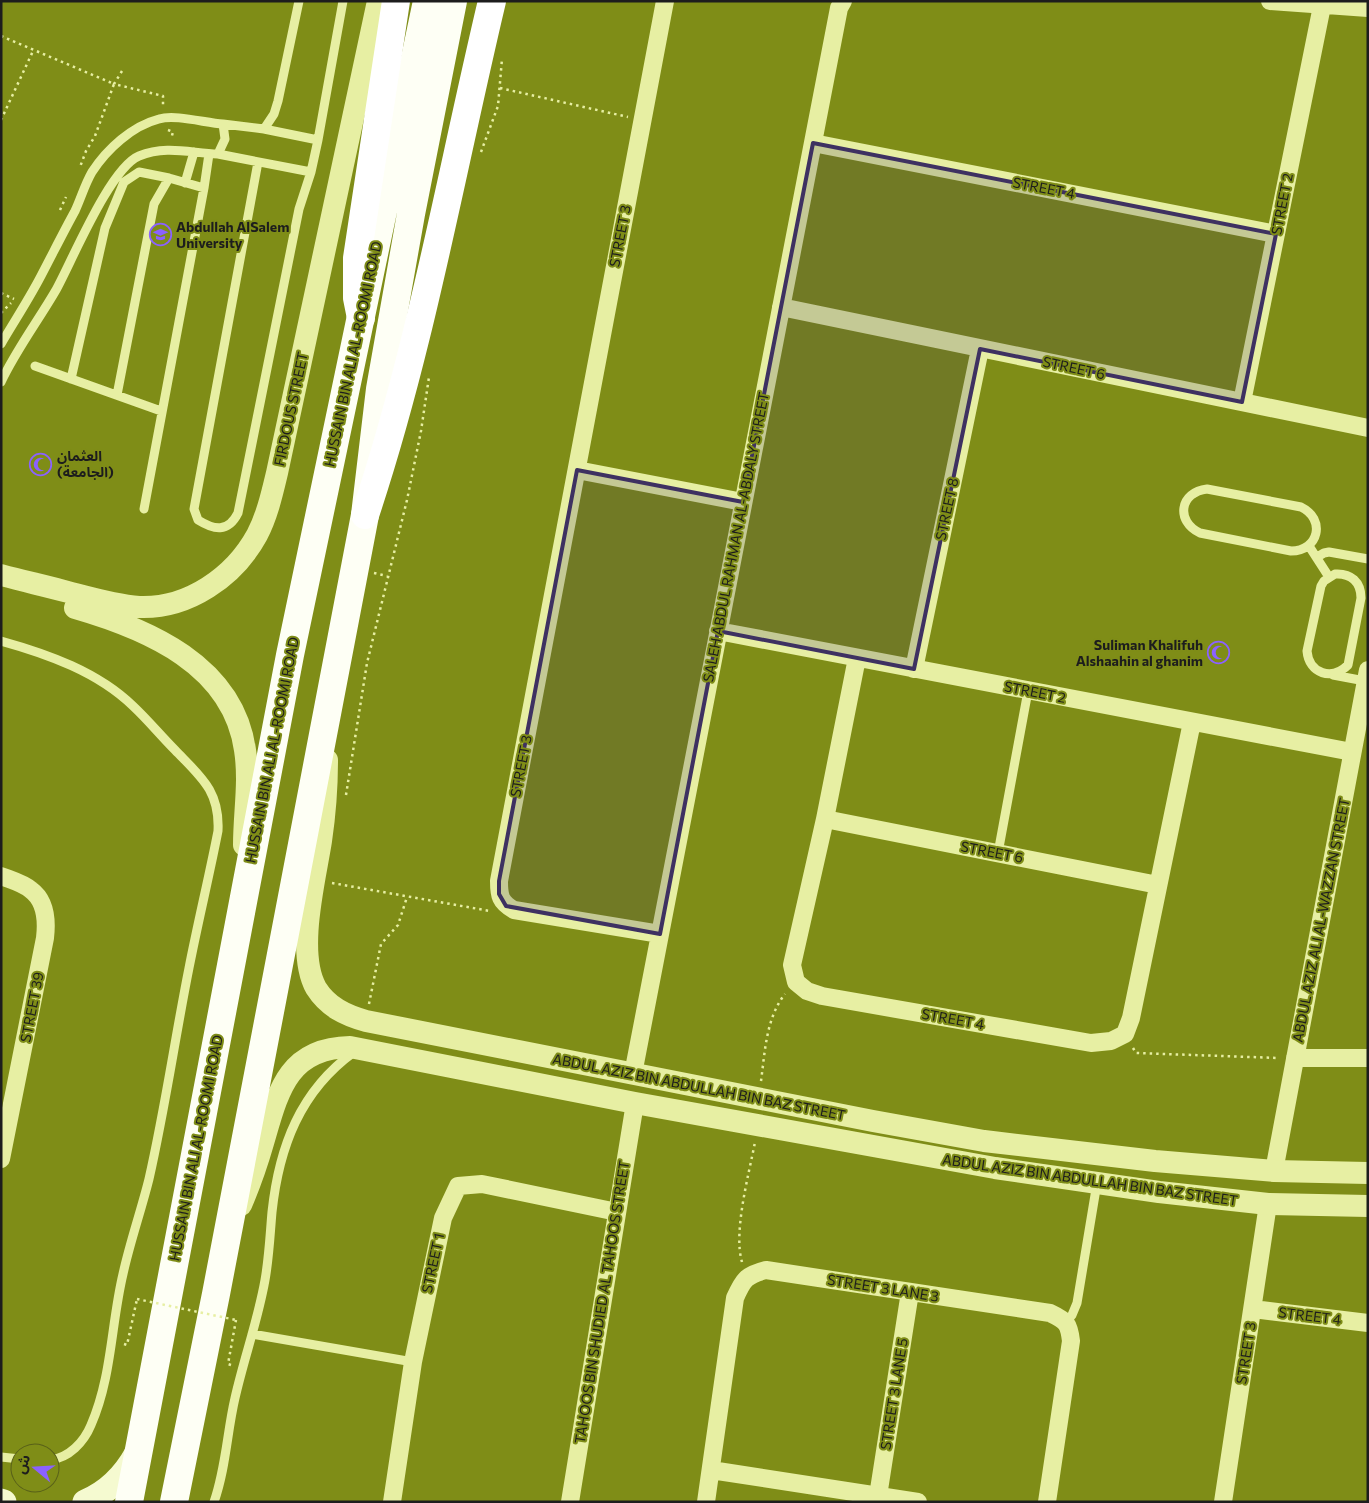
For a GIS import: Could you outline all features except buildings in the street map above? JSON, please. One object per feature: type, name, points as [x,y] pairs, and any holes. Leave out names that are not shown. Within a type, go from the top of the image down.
[{"type":"highway","points":[[361,318],[357,298],[356,258],[396,1]]},
{"type":"highway","name":"HUSSAIN BIN ALI AL-ROOMI ROAD","points":[[129,1502],[292,646],[427,1]]},
{"type":"highway","name":"HUSSAIN BIN ALI AL-ROOMI ROAD","points":[[174,1502],[365,515],[380,389],[411,214],[453,1]]},
{"type":"highway","points":[[365,515],[392,429],[415,342],[492,6]]},
{"type":"main road","points":[[86,1502],[114,1484],[123,1475],[137,1454]]},
{"type":"street","name":"FIRDOUS STREET","points":[[1,575],[112,603],[152,607],[181,600],[208,588],[234,566],[246,552],[265,518],[277,473],[378,1]]},
{"type":"street","name":"STREET 3","points":[[506,906],[499,894],[499,881],[665,1]]},
{"type":"street","name":"SALEH ABDUL RAHMAN AL-ABDALY STREET","points":[[633,1074],[838,8],[843,1]]},
{"type":"street","points":[[1270,1],[1368,8]]},
{"type":"street","name":"STREET 2","points":[[1242,402],[1322,6]]},
{"type":"street","name":"STREET 4","points":[[813,143],[1276,234]]},
{"type":"street","name":"STREET 6","points":[[781,307],[1368,428]]},
{"type":"street","name":"STREET 8","points":[[914,669],[980,349]]},
{"type":"street","points":[[577,470],[743,502]]},
{"type":"street","points":[[1,589],[92,613],[137,630],[180,652],[194,662],[217,686],[235,715],[241,730],[245,749],[248,787],[244,844],[247,881]]},
{"type":"street","name":"STREET 2","points":[[718,631],[1352,752]]},
{"type":"street","points":[[796,982],[792,965],[825,819],[857,658]]},
{"type":"street","name":"ABDUL AZIZ ALI AL-WAZZAN STREET","points":[[1274,1171],[1367,676]]},
{"type":"street","name":"ABDUL AZIZ BIN ABDULLAH BIN BAZ STREET","points":[[326,716],[327,771],[325,810],[307,942],[311,976],[325,1000],[337,1010],[366,1021],[984,1141],[1155,1161],[1274,1171],[1368,1174]]},
{"type":"street","points":[[1125,1034],[1131,1018],[1192,722]]},
{"type":"street","name":"STREET 6","points":[[825,819],[1158,886]]},
{"type":"street","name":"STREET 39","points":[[1,876],[30,889],[38,896],[44,908],[46,938],[1,1160]]},
{"type":"street","points":[[506,906],[514,910],[660,934]]},
{"type":"street","name":"STREET 4","points":[[796,982],[807,991],[822,996],[1091,1043],[1111,1041],[1125,1034]]},
{"type":"street","name":"ABDUL AZIZ BIN ABDULLAH BIN BAZ STREET","points":[[226,1240],[248,1188],[273,1109],[285,1080],[300,1064],[317,1052],[339,1048],[360,1048],[635,1103],[995,1168],[1159,1192],[1268,1204],[1368,1206]]},
{"type":"street","points":[[1295,1058],[1368,1058]]},
{"type":"street","name":"TAHOOS BIN SHUDIED AL TAHOOS STREET","points":[[570,1502],[635,1103]]},
{"type":"street","points":[[903,1152],[917,1148],[972,1158],[979,1156],[983,1150],[984,1141]]},
{"type":"street","points":[[995,1168],[999,1156],[1074,1159],[1091,1154]]},
{"type":"street","name":"STREET 1","points":[[392,1502],[413,1362],[443,1218],[458,1186],[482,1184],[617,1212]]},
{"type":"street","name":"STREET 3","points":[[1223,1502],[1268,1204]]},
{"type":"street","name":"STREET 3 LANE 3","points":[[747,1278],[753,1273],[766,1270],[1050,1313],[1062,1318],[1066,1322]]},
{"type":"street","points":[[706,1502],[735,1298],[741,1284],[747,1278]]},
{"type":"street","name":"STREET 3 LANE 5","points":[[878,1496],[910,1292]]},
{"type":"street","name":"STREET 4","points":[[1253,1309],[1368,1323]]},
{"type":"street","points":[[1047,1502],[1070,1342],[1069,1328],[1066,1322]]},
{"type":"street","points":[[711,1470],[918,1502]]},
{"type":"lane","points":[[264,129],[274,114],[278,101],[299,1]]},
{"type":"lane","points":[[258,162],[194,509],[198,520],[208,526],[220,529],[234,522],[238,513],[299,209],[311,172],[318,140],[343,1]]},
{"type":"lane","points":[[1,344],[41,277],[92,173],[111,148],[131,132],[149,122],[162,118],[189,119],[207,123],[264,129],[318,140]]},
{"type":"lane","points":[[144,510],[204,188],[213,154],[225,139],[223,124]]},
{"type":"lane","points":[[1,382],[56,290],[106,194],[124,167],[137,157],[169,149],[213,154],[311,172]]},
{"type":"lane","points":[[186,183],[194,152]]},
{"type":"lane","points":[[70,379],[105,228],[124,182],[139,172],[204,188]]},
{"type":"lane","points":[[117,395],[154,204],[169,178]]},
{"type":"lane","points":[[35,366],[162,410]]},
{"type":"lane","points":[[1208,489],[1301,507],[1308,510],[1316,521],[1316,534],[1309,546],[1304,549],[1291,551],[1200,532],[1193,529],[1187,523],[1184,516],[1184,508],[1192,494],[1199,490],[1208,489]]},
{"type":"lane","points":[[1309,546],[1329,577]]},
{"type":"lane","points":[[1317,557],[1329,552],[1368,559]]},
{"type":"lane","points":[[1330,674],[1343,670],[1349,661],[1361,598],[1359,585],[1349,576],[1342,574],[1335,574],[1329,577],[1324,581],[1319,592],[1307,651],[1309,661],[1318,671],[1330,674],[1367,676]]},
{"type":"lane","points":[[1,641],[38,652],[81,670],[116,692],[133,706],[205,782],[215,800],[219,821],[189,968],[158,1138],[117,1301],[101,1396],[90,1427],[79,1444],[72,1451],[60,1457]]},
{"type":"lane","points":[[998,853],[1028,690]]},
{"type":"lane","points":[[214,1502],[222,1476],[234,1399],[261,1301],[269,1260],[276,1186],[281,1161],[293,1127],[305,1103],[334,1068],[360,1048]]},
{"type":"lane","points":[[1066,1322],[1072,1315],[1077,1303],[1097,1183]]},
{"type":"lane","points":[[252,1334],[413,1362]]},
{"type":"path","points":[[1,36],[114,84]]},
{"type":"path","points":[[1,120],[33,50]]},
{"type":"path","points":[[79,169],[86,151],[95,136],[114,84],[122,71]]},
{"type":"path","points":[[500,88],[642,120]]},
{"type":"path","points":[[59,212],[67,195]]},
{"type":"path","points":[[1,293],[14,299],[1,313]]},
{"type":"path","points":[[346,797],[367,663],[407,500],[412,470]]},
{"type":"path","points":[[332,883],[488,912],[506,906]]},
{"type":"path","points":[[366,1021],[381,944],[398,925],[407,897]]},
{"type":"path","points":[[758,1098],[771,1019],[781,999],[796,982]]},
{"type":"path","points":[[1125,1034],[1136,1053],[1295,1058]]},
{"type":"path","points":[[747,1278],[739,1244],[742,1207],[758,1125]]},
{"type":"path","points":[[137,1299],[236,1320]]},
{"type":"highlighted area","points":[[813,143],[1276,234],[1242,402],[980,349],[914,669],[718,631],[660,934],[506,906],[499,894],[499,881],[577,470],[743,502]]},
{"type":"place","name":"Abdullah AlSalem University","points":[[160,235]]},
{"type":"place","name":"العثمان (الجامعة)","points":[[41,464]]},
{"type":"place","name":"Suliman Khalifuh Alshaahin al ghanim","points":[[1219,653]]}]
